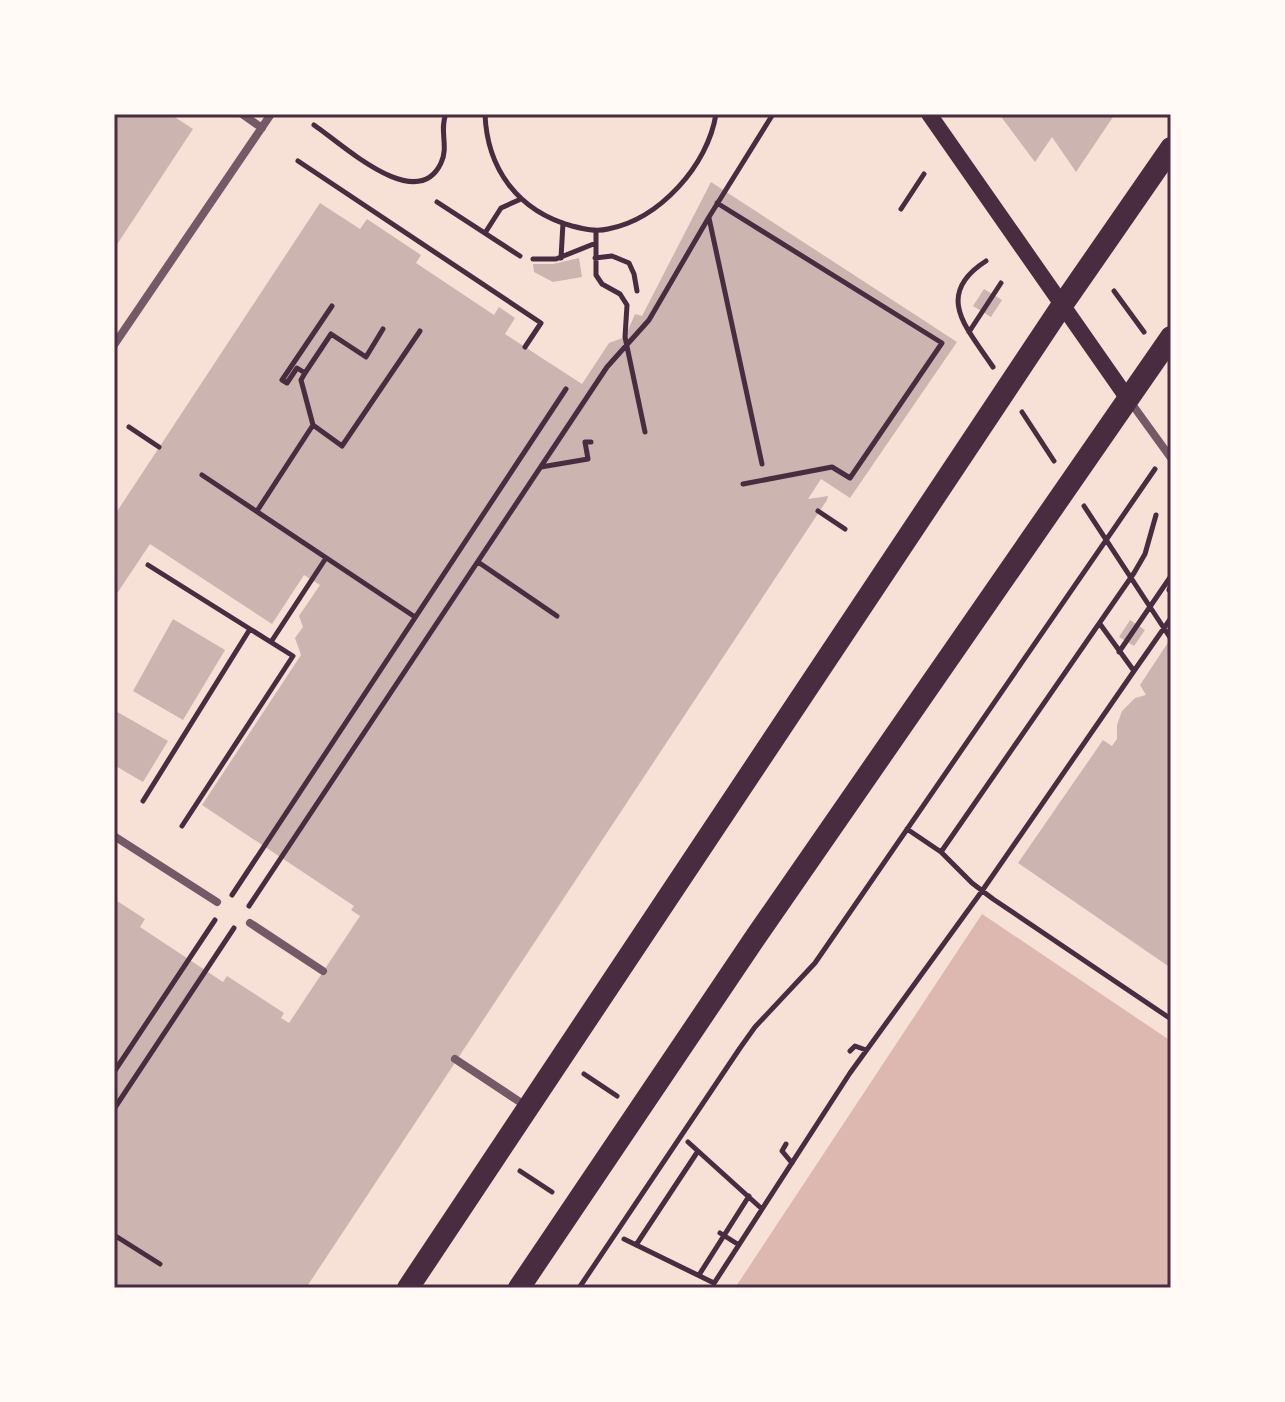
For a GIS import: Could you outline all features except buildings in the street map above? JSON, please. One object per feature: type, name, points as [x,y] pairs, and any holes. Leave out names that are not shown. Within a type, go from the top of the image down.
[{"type":"highway","points":[[408,1288],[1063,304],[1171,148]]},
{"type":"highway","points":[[519,1288],[757,935],[1171,337]]},
{"type":"main road","points":[[929,114],[1128,399]]},
{"type":"street","points":[[242,114],[262,128]]},
{"type":"street","points":[[114,345],[271,114]]},
{"type":"street","points":[[1128,399],[1171,458]]},
{"type":"street","points":[[114,836],[217,902]]},
{"type":"street","points":[[250,923],[323,971]]},
{"type":"street","points":[[455,1059],[527,1106]]},
{"type":"path","points":[[314,125],[385,174],[409,184],[428,179],[440,166],[445,148],[442,126],[446,114]]},
{"type":"path","points":[[485,114],[493,161],[510,190],[563,223],[596,231],[608,230],[637,218],[668,196],[698,161],[711,136],[716,114]]},
{"type":"path","points":[[281,858],[607,367],[649,320],[770,114]]},
{"type":"path","points":[[298,161],[541,323],[525,347]]},
{"type":"path","points":[[901,209],[924,174]]},
{"type":"path","points":[[484,233],[501,208],[521,199]]},
{"type":"path","points":[[437,202],[520,256]]},
{"type":"path","points":[[717,203],[942,343],[850,478],[832,467],[743,484]]},
{"type":"path","points":[[709,217],[762,464]]},
{"type":"path","points":[[561,258],[563,223]]},
{"type":"path","points":[[596,231],[596,275],[602,284],[620,294],[627,305],[626,347],[645,432]]},
{"type":"path","points":[[533,259],[561,258],[596,243]]},
{"type":"path","points":[[595,258],[612,256],[629,263],[637,291]]},
{"type":"path","points":[[965,325],[956,304],[959,290],[966,277],[986,261]]},
{"type":"path","points":[[969,332],[1001,283]]},
{"type":"path","points":[[1114,291],[1144,333]]},
{"type":"path","points":[[305,373],[297,368],[287,383],[282,380],[332,306]]},
{"type":"path","points":[[383,329],[366,357],[331,334],[301,380],[313,425],[342,446],[420,331]]},
{"type":"path","points":[[265,847],[566,389]]},
{"type":"path","points":[[257,511],[313,425]]},
{"type":"path","points":[[129,427],[159,447]]},
{"type":"path","points":[[541,467],[588,459],[585,442],[591,442]]},
{"type":"path","points":[[202,475],[415,617]]},
{"type":"path","points":[[579,1288],[747,1037],[815,963],[1149,478]]},
{"type":"path","points":[[818,511],[845,529]]},
{"type":"path","points":[[941,852],[1100,624],[1145,554],[1156,515]]},
{"type":"path","points":[[271,642],[326,558]]},
{"type":"path","points":[[478,562],[557,616]]},
{"type":"path","points":[[148,565],[293,656],[182,826]]},
{"type":"path","points":[[1119,652],[1171,576]]},
{"type":"path","points":[[624,1239],[699,1275],[713,1285],[866,1050],[982,891],[1171,618]]},
{"type":"path","points":[[1100,624],[1134,671]]},
{"type":"path","points":[[143,801],[250,629]]},
{"type":"path","points":[[907,829],[941,852],[982,891],[1171,1019]]},
{"type":"path","points":[[114,1072],[189,959]]},
{"type":"path","points":[[114,1109],[206,970]]},
{"type":"path","points":[[850,1051],[855,1046],[866,1050]]},
{"type":"path","points":[[584,1074],[617,1096]]},
{"type":"path","points":[[688,1142],[762,1209]]},
{"type":"path","points":[[786,1144],[782,1151],[792,1163]]},
{"type":"path","points":[[636,1245],[698,1151]]},
{"type":"path","points":[[520,1171],[552,1192]]},
{"type":"path","points":[[699,1275],[722,1234],[749,1196]]},
{"type":"path","points":[[722,1234],[739,1245]]},
{"type":"path","points":[[114,1235],[160,1264]]},
{"type":"shaded area","points":[[982,914],[1171,1041],[1171,1288],[735,1288]]}]
